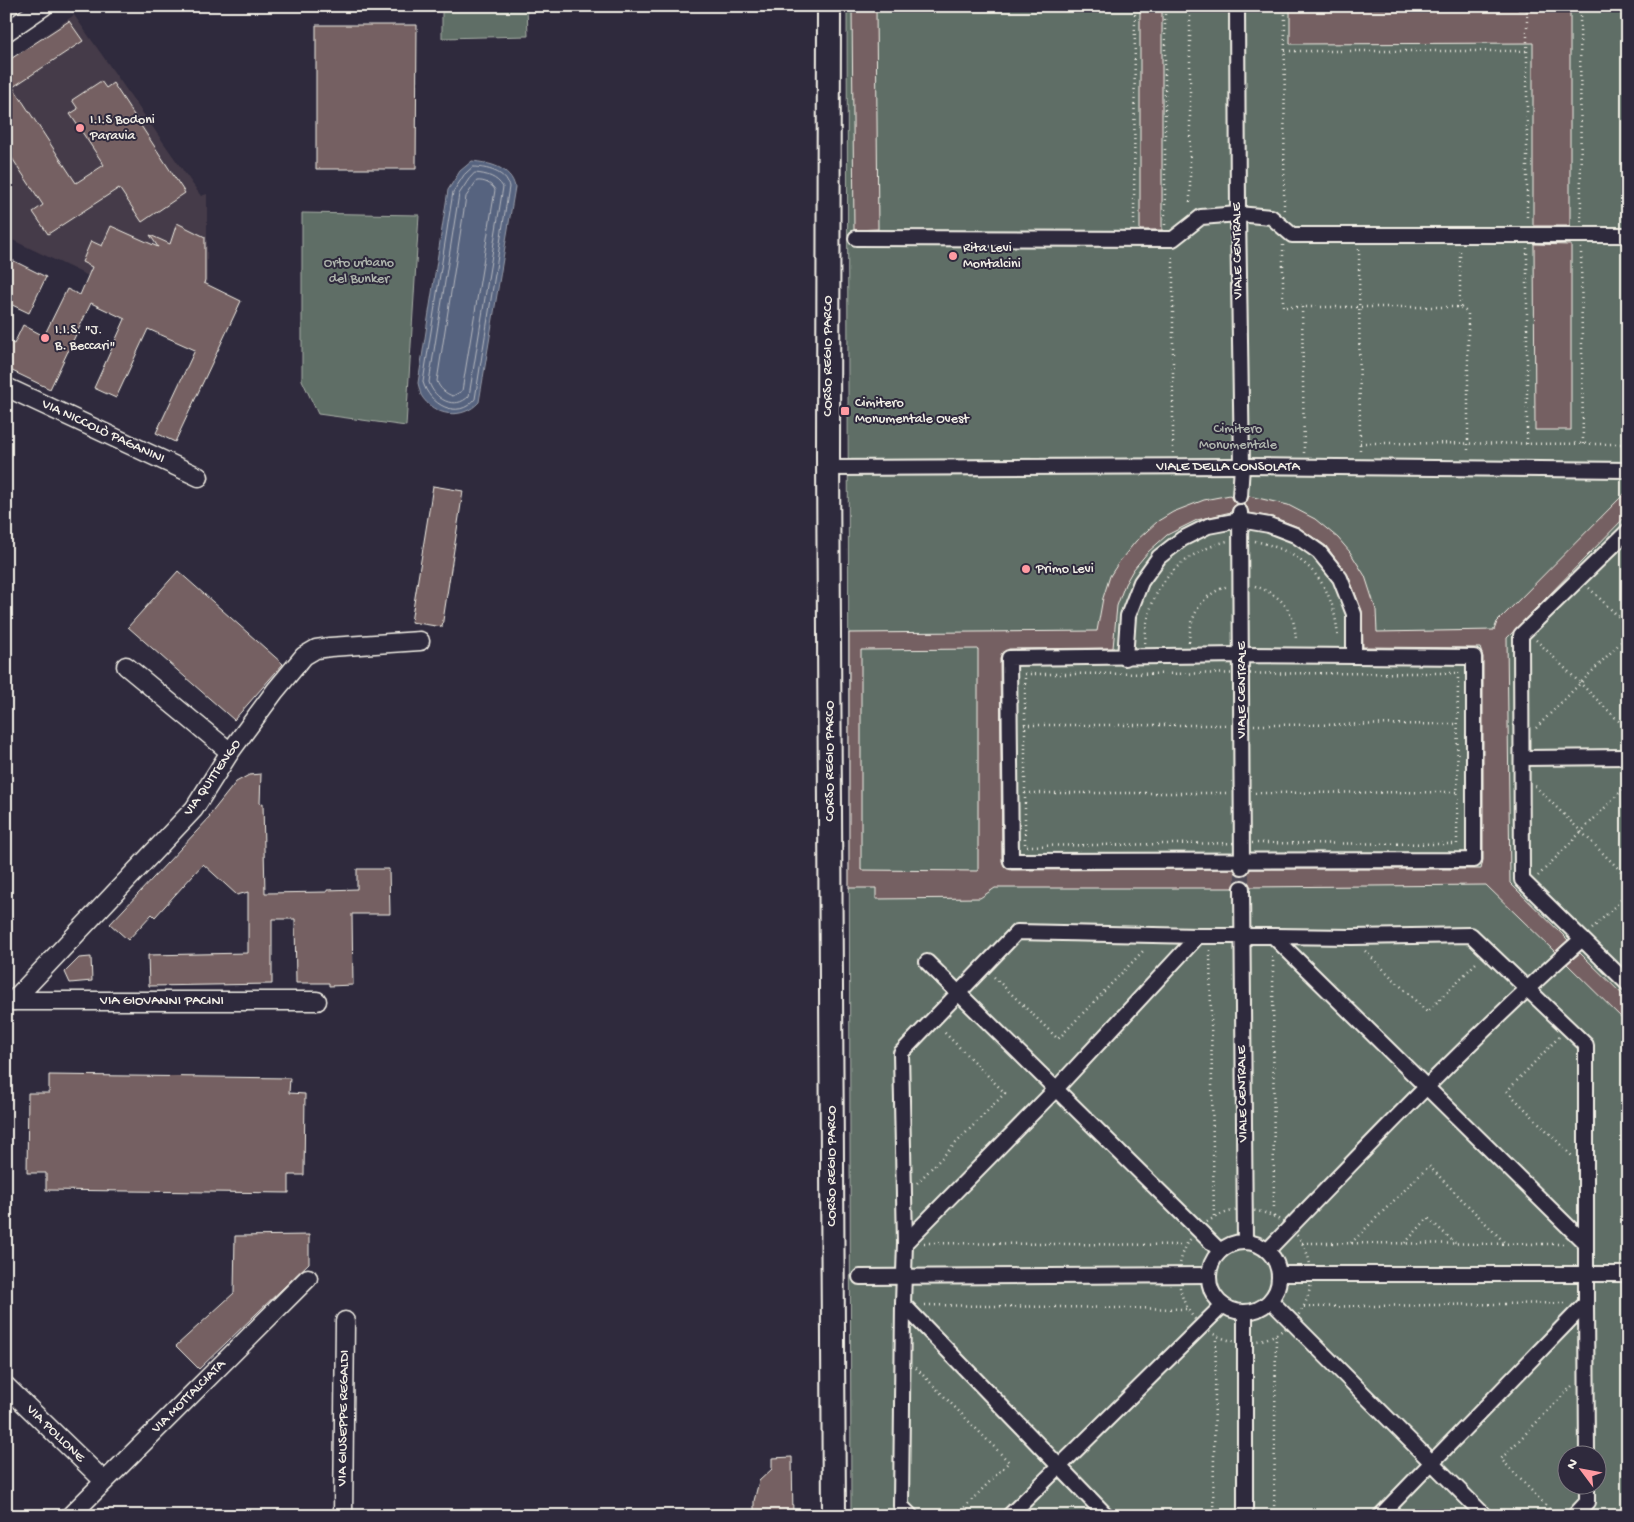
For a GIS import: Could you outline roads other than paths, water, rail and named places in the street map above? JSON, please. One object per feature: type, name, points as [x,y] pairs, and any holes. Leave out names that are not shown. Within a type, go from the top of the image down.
[{"type":"street","points":[[6,32],[44,6]]},
{"type":"street","name":"CORSO REGIO PARCO","points":[[829,6],[828,468],[834,1516]]},
{"type":"street","name":"VIALE CENTRALE","points":[[1237,6],[1242,466],[1240,496]]},
{"type":"street","points":[[856,238],[1169,239],[1201,217],[1238,214],[1271,216],[1292,234],[1628,235]]},
{"type":"street","name":"VIA NICCOLÒ PAGANINI","points":[[6,386],[199,477]]},
{"type":"street","name":"VIALE DELLA CONSOLATA","points":[[828,468],[1242,466],[1628,470]]},
{"type":"street","points":[[1124,658],[1128,616],[1141,582],[1160,557],[1182,539],[1208,526],[1240,516],[1295,535],[1319,552],[1340,578],[1354,614],[1354,656]]},
{"type":"street","name":"VIALE CENTRALE","points":[[1240,516],[1242,864]]},
{"type":"street","points":[[1628,530],[1521,635],[1522,880],[1628,984]]},
{"type":"street","name":"VIA QUITTENGO","points":[[10,1001],[194,809],[230,752],[275,691],[304,656],[316,650],[330,647],[420,641]]},
{"type":"street","points":[[1242,655],[1354,656],[1474,657],[1474,860],[1242,864],[1011,861],[1009,658],[1242,655]]},
{"type":"street","points":[[126,666],[230,752]]},
{"type":"street","points":[[1522,765],[1628,757]]},
{"type":"street","name":"VIALE CENTRALE","points":[[1242,888],[1244,1241]]},
{"type":"street","points":[[911,1516],[901,1506],[903,1304],[905,1276],[902,1053],[1017,932],[1158,936],[1352,937],[1471,935],[1586,1045],[1587,1444]]},
{"type":"street","points":[[905,1243],[1204,936]]},
{"type":"street","points":[[1273,936],[1586,1244]]},
{"type":"street","points":[[1268,1250],[1426,1087],[1526,989],[1582,939]]},
{"type":"street","points":[[927,962],[1220,1251]]},
{"type":"street","name":"VIA GIOVANNI PACINI","points":[[10,1001],[317,1001]]},
{"type":"street","points":[[1244,1241],[1255,1243],[1268,1250],[1278,1264],[1280,1274],[1279,1286],[1270,1301],[1256,1310],[1245,1313],[1233,1311],[1223,1306],[1215,1297],[1210,1286],[1209,1275],[1211,1264],[1220,1251],[1234,1243],[1244,1241]]},
{"type":"street","points":[[1280,1274],[1628,1274]]},
{"type":"street","points":[[860,1277],[1209,1275]]},
{"type":"street","name":"VIA MOTTALCIATA","points":[[70,1516],[308,1278]]},
{"type":"street","points":[[1270,1301],[1485,1516]]},
{"type":"street","points":[[1380,1516],[1586,1303]]},
{"type":"street","points":[[903,1304],[1107,1516]]},
{"type":"street","points":[[1009,1516],[1223,1306]]},
{"type":"street","points":[[1244,1516],[1245,1313]]},
{"type":"street","name":"VIA GIUSEPPE REGALDI","points":[[343,1516],[345,1321]]},
{"type":"street","name":"VIA POLLONE","points":[[6,1386],[104,1481]]},
{"type":"street","points":[[1574,1516],[1587,1502],[1587,1494]]},
{"type":"water","points":[[472,161],[498,167],[509,175],[515,187],[479,402],[465,412],[449,414],[433,408],[427,402],[421,395],[418,383],[448,190],[460,171]]},
{"type":"tunnel","points":[[1242,868],[1242,888]]},
{"type":"place","name":"I.I.S Bodoni Paravia","points":[[80,128]]},
{"type":"place","name":"Rita Levi Montalcini","points":[[953,256]]},
{"type":"place","name":"I.I.S. \"J. B. Beccari\"","points":[[45,338]]},
{"type":"place","name":"Cimitero Monumentale Ovest","points":[[845,411]]},
{"type":"place","name":"Primo Levi","points":[[1026,569]]},
{"type":"park label","name":"Orto urbano del Bunker","points":[[359,272]]},
{"type":"park label","name":"Cimitero Monumentale","points":[[1238,438]]}]
